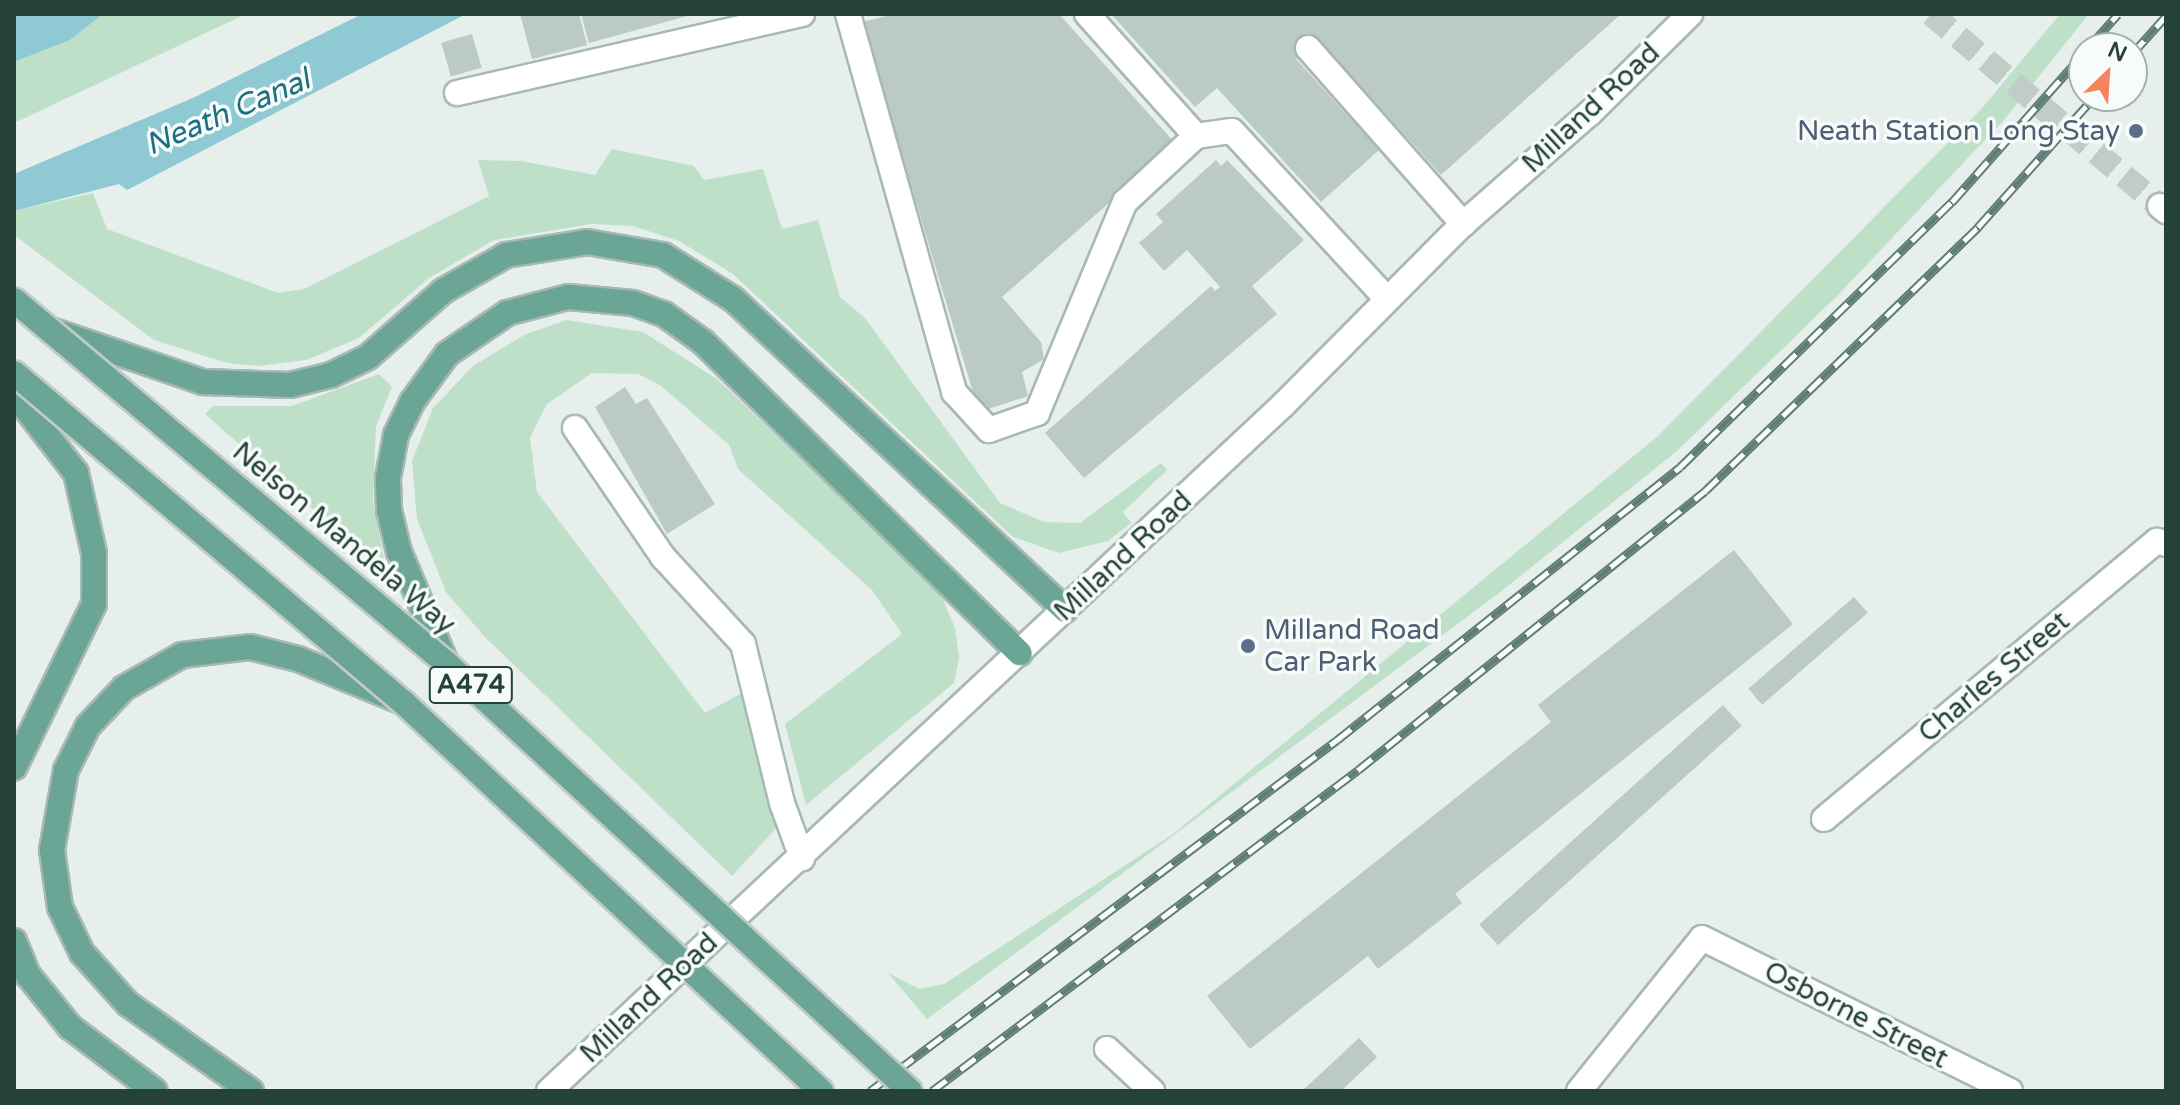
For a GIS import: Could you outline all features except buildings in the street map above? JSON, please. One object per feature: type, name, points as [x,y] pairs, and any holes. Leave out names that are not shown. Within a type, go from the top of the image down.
[{"type":"main road","points":[[51,330],[203,382],[251,387],[331,375],[368,357],[474,270],[547,246],[587,242],[663,255],[733,299],[1065,610]]},
{"type":"main road","points":[[446,663],[399,552],[389,510],[388,478],[396,435],[427,378],[447,354],[507,313],[568,297],[633,303],[664,314],[703,342],[1020,653]]},
{"type":"main road","name":"Nelson Mandela Way","points":[[14,300],[446,663],[910,1091]]},
{"type":"main road","name":"A474","points":[[14,373],[404,703],[821,1091]]},
{"type":"main road","points":[[14,393],[76,473],[87,506],[94,604],[14,768]]},
{"type":"main road","points":[[251,1091],[103,982],[60,907],[52,850],[66,770],[88,726],[124,688],[182,655],[250,647],[298,659],[404,703]]},
{"type":"main road","points":[[14,941],[28,975],[70,1027],[155,1091]]},
{"type":"street","points":[[457,93],[802,14]]},
{"type":"street","points":[[848,14],[954,392],[989,430],[1037,413],[1125,202],[1196,136],[1232,131],[1387,299]]},
{"type":"street","points":[[1087,14],[1196,136]]},
{"type":"street","name":"Milland Road","points":[[549,1091],[802,858],[1283,405],[1463,224],[1590,113],[1690,14]]},
{"type":"street","points":[[1308,48],[1463,224]]},
{"type":"street","points":[[575,428],[663,557],[743,644],[782,803],[802,858]]},
{"type":"street","name":"Charles Street","points":[[1824,819],[2157,541],[2166,544]]},
{"type":"street","name":"Osborne Street","points":[[1579,1091],[1702,938],[1997,1088]]},
{"type":"street","points":[[1107,1049],[1152,1091]]},
{"type":"green space","points":[[103,14],[246,14],[14,123],[14,62],[70,40]]},
{"type":"green space","points":[[2060,14],[2089,14],[2075,32],[2068,32],[2068,40],[2004,120],[1838,295],[1677,451],[1499,593],[927,1019],[888,973],[919,989],[944,984],[1173,834],[1658,436],[1983,107]]},
{"type":"green space","points":[[612,149],[694,166],[704,180],[763,169],[782,229],[818,220],[840,297],[865,318],[1000,503],[1044,522],[1080,523],[1161,463],[1167,470],[1123,512],[1131,523],[1108,541],[1059,553],[1013,537],[733,274],[679,241],[633,226],[592,224],[494,240],[429,278],[359,338],[306,360],[258,366],[227,363],[154,340],[14,235],[14,211],[93,193],[107,229],[278,293],[304,289],[489,196],[478,160],[521,161],[595,175]]},
{"type":"green space","points":[[566,320],[643,332],[717,379],[938,588],[955,628],[959,658],[954,683],[806,805],[785,724],[902,634],[872,590],[738,469],[729,445],[660,385],[638,374],[592,373],[547,404],[530,438],[537,492],[705,713],[744,692],[778,826],[732,876],[484,636],[446,592],[417,519],[412,461],[433,408],[473,366],[524,335]]},
{"type":"green space","points":[[379,374],[392,387],[376,426],[373,502],[387,574],[205,414],[213,406],[292,406]]},
{"type":"water","points":[[14,14],[103,14],[70,40],[14,62]]},
{"type":"water","name":"Neath Canal","points":[[362,14],[466,14],[127,190],[119,184],[14,211],[14,174],[195,97]]},
{"type":"tunnel","points":[[1931,14],[2160,206]]},
{"type":"railway","points":[[2102,32],[2118,14]]},
{"type":"railway","points":[[2148,36],[2166,16]]},
{"type":"railway","points":[[870,1091],[1337,740],[1680,467],[1952,202],[2068,71]]},
{"type":"railway","points":[[932,1091],[1358,770],[1705,491],[1978,227],[2081,112]]},
{"type":"place","name":"Neath Station Long Stay","points":[[2136,131]]},
{"type":"place","name":"Milland Road Car Park","points":[[1248,646]]}]
